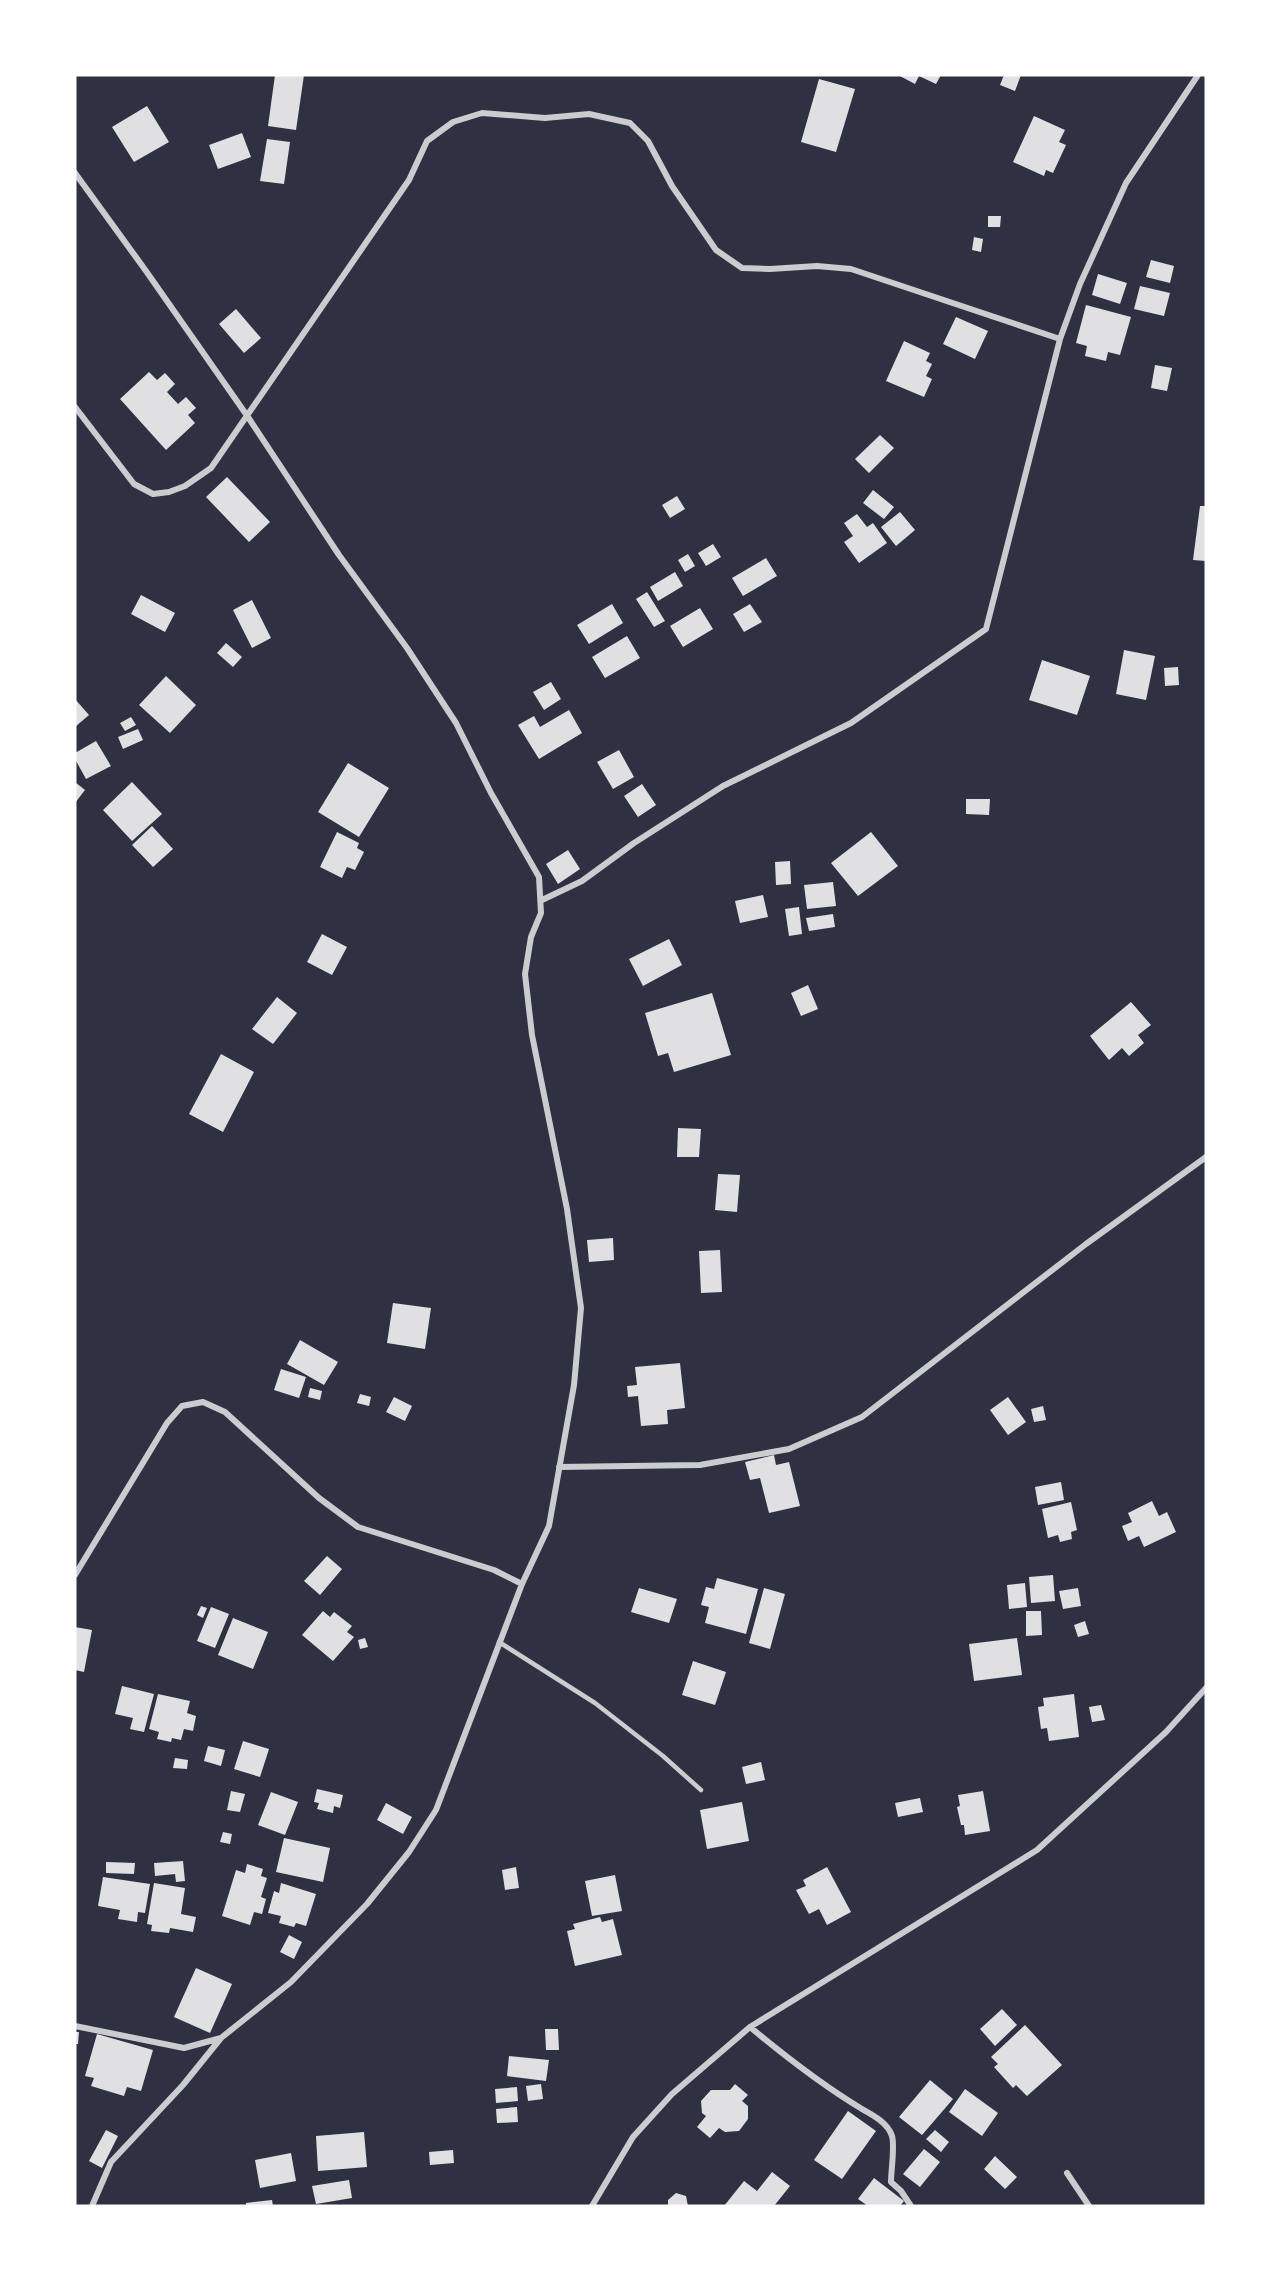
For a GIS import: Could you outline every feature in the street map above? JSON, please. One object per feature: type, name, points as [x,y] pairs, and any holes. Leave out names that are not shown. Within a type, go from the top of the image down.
[{"type":"street","points":[[542,900],[582,881],[634,843],[723,786],[851,723],[986,629],[1060,339],[1080,284],[1126,183],[1198,75]]},
{"type":"street","points":[[75,406],[134,484],[153,494],[169,492],[185,486],[211,468],[409,180],[427,141],[453,122],[482,113],[545,118],[589,114],[630,123],[648,141],[672,186],[717,250],[742,268],[817,266],[851,269],[1060,339]]},
{"type":"street","points":[[75,173],[248,417],[339,555],[407,648],[456,723],[491,793],[539,877],[541,913],[531,937],[525,974],[532,1035],[567,1209],[581,1308],[574,1385],[549,1526],[522,1584],[436,1809],[409,1852],[367,1904],[291,1982],[221,2038],[183,2085],[111,2162],[92,2206]]},
{"type":"street","points":[[559,1467],[700,1465],[789,1449],[862,1417],[1086,1244],[1206,1157]]},
{"type":"street","points":[[75,1575],[167,1423],[182,1406],[203,1402],[225,1412],[318,1498],[358,1527],[494,1570],[522,1584]]},
{"type":"street","points":[[592,2206],[633,2137],[672,2094],[750,2027],[1037,1850],[1166,1732],[1206,1688]]},
{"type":"street","points":[[75,2026],[184,2048],[221,2038]]},
{"type":"street","points":[[750,2027],[798,2067],[877,2118],[887,2127],[892,2137],[891,2182],[901,2191],[911,2206]]},
{"type":"street","points":[[1067,2173],[1089,2206]]},
{"type":"lane","points":[[499,1642],[595,1703],[663,1756],[701,1790]]},
{"type":"building","points":[[275,75],[304,75],[296,130],[268,126]]},
{"type":"building","points":[[898,75],[941,75],[936,84],[919,76],[915,84]]},
{"type":"building","points":[[1004,75],[1021,75],[1015,91],[1000,85]]},
{"type":"building","points":[[819,79],[855,89],[836,152],[801,142]]},
{"type":"building","points":[[147,106],[169,142],[134,162],[112,127]]},
{"type":"building","points":[[1034,116],[1065,130],[1059,142],[1066,145],[1053,173],[1046,170],[1044,176],[1013,162]]},
{"type":"building","points":[[242,133],[251,157],[218,169],[209,145]]},
{"type":"building","points":[[267,139],[290,142],[284,184],[260,181]]},
{"type":"building","points":[[988,216],[1001,216],[1000,227],[988,227]]},
{"type":"building","points":[[974,237],[983,239],[981,252],[972,250]]},
{"type":"building","points":[[1151,260],[1174,266],[1170,283],[1146,277]]},
{"type":"building","points":[[1098,274],[1127,283],[1120,304],[1092,295]]},
{"type":"building","points":[[1140,286],[1170,293],[1164,316],[1134,309]]},
{"type":"building","points":[[1086,305],[1131,317],[1120,355],[1108,352],[1106,361],[1085,356],[1087,346],[1076,343]]},
{"type":"building","points":[[236,309],[261,338],[244,353],[219,324]]},
{"type":"building","points":[[956,317],[988,331],[975,359],[943,344]]},
{"type":"building","points":[[904,341],[930,353],[926,361],[932,364],[926,376],[932,379],[924,397],[886,381]]},
{"type":"building","points":[[1155,365],[1172,368],[1167,391],[1151,388]]},
{"type":"building","points":[[149,372],[157,380],[165,373],[175,384],[167,392],[178,404],[186,397],[196,408],[188,415],[195,423],[166,450],[120,399]]},
{"type":"building","points":[[880,435],[894,448],[869,473],[855,459]]},
{"type":"building","points":[[227,477],[270,522],[249,542],[206,497]]},
{"type":"building","points":[[873,490],[894,507],[884,519],[863,503]]},
{"type":"building","points":[[677,496],[685,509],[670,518],[662,505]]},
{"type":"building","points":[[1200,506],[1206,506],[1206,561],[1193,560]]},
{"type":"building","points":[[900,512],[915,530],[896,546],[881,527]]},
{"type":"building","points":[[857,514],[867,527],[873,523],[887,543],[859,563],[844,542],[853,536],[844,523]]},
{"type":"building","points":[[713,544],[721,557],[706,566],[698,553]]},
{"type":"building","points":[[688,554],[695,566],[685,572],[678,560]]},
{"type":"building","points":[[766,558],[777,576],[743,596],[732,578]]},
{"type":"building","points":[[675,572],[683,586],[658,601],[650,587]]},
{"type":"building","points":[[647,592],[665,621],[654,627],[636,599]]},
{"type":"building","points":[[141,595],[175,613],[165,632],[131,614]]},
{"type":"building","points":[[252,600],[271,638],[252,648],[233,610]]},
{"type":"building","points":[[612,604],[623,623],[589,644],[577,625]]},
{"type":"building","points":[[750,604],[762,622],[744,632],[733,614]]},
{"type":"building","points":[[700,608],[713,629],[683,647],[670,626]]},
{"type":"building","points":[[627,636],[640,658],[605,678],[592,657]]},
{"type":"building","points":[[226,643],[242,657],[233,667],[217,653]]},
{"type":"building","points":[[1124,650],[1155,656],[1146,700],[1116,694]]},
{"type":"building","points":[[1042,660],[1090,676],[1077,715],[1029,700]]},
{"type":"building","points":[[1178,667],[1179,685],[1165,686],[1164,668]]},
{"type":"building","points":[[166,676],[196,705],[170,733],[139,705]]},
{"type":"building","points":[[551,682],[561,699],[544,710],[533,692]]},
{"type":"building","points":[[75,699],[89,715],[75,727]]},
{"type":"building","points":[[569,710],[582,733],[539,759],[518,725],[534,716],[540,727]]},
{"type":"building","points":[[131,717],[136,725],[125,731],[120,723]]},
{"type":"building","points":[[138,729],[143,740],[123,749],[118,737]]},
{"type":"building","points":[[96,741],[111,766],[86,779],[75,759],[75,753]]},
{"type":"building","points":[[619,750],[634,777],[613,789],[597,762]]},
{"type":"building","points":[[348,763],[389,788],[359,837],[318,812]]},
{"type":"building","points":[[75,782],[85,790],[75,803]]},
{"type":"building","points":[[132,782],[162,814],[132,841],[103,810]]},
{"type":"building","points":[[642,784],[656,805],[638,817],[624,796]]},
{"type":"building","points":[[966,799],[990,799],[989,815],[966,814]]},
{"type":"building","points":[[152,826],[173,849],[153,867],[132,845]]},
{"type":"building","points":[[337,832],[359,843],[357,848],[364,852],[355,870],[347,867],[342,878],[320,867]]},
{"type":"building","points":[[871,832],[898,866],[858,896],[831,863]]},
{"type":"building","points":[[568,850],[580,869],[558,884],[546,864]]},
{"type":"building","points":[[790,861],[791,884],[776,885],[775,862]]},
{"type":"building","points":[[833,882],[836,906],[807,909],[804,885]]},
{"type":"building","points":[[763,895],[768,917],[740,923],[735,901]]},
{"type":"building","points":[[799,907],[802,934],[789,936],[785,909]]},
{"type":"building","points":[[833,914],[835,927],[809,931],[806,918]]},
{"type":"building","points":[[322,934],[347,947],[332,975],[307,962]]},
{"type":"building","points":[[669,939],[682,965],[643,986],[629,959]]},
{"type":"building","points":[[808,985],[818,1009],[801,1016],[791,993]]},
{"type":"building","points":[[712,993],[731,1055],[674,1072],[668,1053],[658,1056],[645,1013]]},
{"type":"building","points":[[277,997],[297,1013],[273,1044],[252,1029]]},
{"type":"building","points":[[1131,1002],[1151,1025],[1138,1035],[1144,1043],[1129,1056],[1122,1048],[1109,1060],[1090,1036]]},
{"type":"building","points":[[221,1054],[254,1072],[223,1132],[189,1114]]},
{"type":"building","points":[[678,1128],[701,1129],[699,1157],[677,1157]]},
{"type":"building","points":[[718,1174],[740,1175],[737,1212],[715,1210]]},
{"type":"building","points":[[613,1238],[614,1260],[589,1262],[587,1240]]},
{"type":"building","points":[[720,1250],[722,1292],[701,1293],[699,1251]]},
{"type":"building","points":[[393,1303],[431,1308],[425,1349],[387,1343]]},
{"type":"building","points":[[300,1340],[338,1362],[324,1385],[287,1364]]},
{"type":"building","points":[[680,1363],[685,1408],[667,1410],[668,1424],[641,1426],[638,1396],[628,1397],[627,1386],[637,1385],[635,1367]]},
{"type":"building","points":[[281,1369],[306,1377],[299,1398],[274,1390]]},
{"type":"building","points":[[310,1388],[322,1391],[320,1400],[308,1397]]},
{"type":"building","points":[[360,1394],[371,1397],[369,1406],[357,1403]]},
{"type":"building","points":[[394,1397],[412,1406],[405,1421],[386,1412]]},
{"type":"building","points":[[1008,1397],[1026,1422],[1008,1435],[990,1410]]},
{"type":"building","points":[[1043,1406],[1046,1420],[1034,1422],[1031,1409]]},
{"type":"building","points":[[774,1455],[776,1465],[789,1462],[800,1506],[769,1513],[760,1478],[750,1480],[745,1462]]},
{"type":"building","points":[[1061,1482],[1064,1500],[1038,1505],[1035,1487]]},
{"type":"building","points":[[1152,1501],[1159,1516],[1167,1512],[1176,1532],[1144,1547],[1139,1536],[1128,1541],[1122,1526],[1132,1522],[1128,1513]]},
{"type":"building","points":[[1071,1502],[1077,1530],[1071,1532],[1072,1539],[1060,1542],[1058,1535],[1048,1538],[1042,1509]]},
{"type":"building","points":[[327,1556],[342,1569],[320,1595],[304,1581]]},
{"type":"building","points":[[1053,1575],[1055,1601],[1031,1603],[1029,1577]]},
{"type":"building","points":[[717,1578],[758,1589],[746,1634],[705,1623],[709,1607],[701,1605],[706,1587],[714,1589]]},
{"type":"building","points":[[1025,1583],[1027,1607],[1009,1609],[1007,1585]]},
{"type":"building","points":[[639,1588],[677,1599],[669,1623],[631,1612]]},
{"type":"building","points":[[764,1588],[785,1594],[770,1649],[749,1643]]},
{"type":"building","points":[[1078,1588],[1081,1606],[1063,1609],[1059,1591]]},
{"type":"building","points":[[201,1606],[207,1608],[203,1618],[197,1615]]},
{"type":"building","points":[[211,1607],[229,1614],[215,1648],[197,1641]]},
{"type":"building","points":[[323,1611],[330,1617],[334,1612],[352,1626],[347,1632],[354,1637],[333,1661],[302,1635]]},
{"type":"building","points":[[1026,1611],[1041,1611],[1042,1635],[1026,1636]]},
{"type":"building","points":[[233,1618],[268,1632],[253,1669],[218,1655]]},
{"type":"building","points":[[1085,1621],[1089,1634],[1078,1637],[1074,1625]]},
{"type":"building","points":[[75,1627],[92,1630],[84,1672],[75,1670]]},
{"type":"building","points":[[365,1638],[368,1647],[360,1649],[358,1640]]},
{"type":"building","points":[[1017,1638],[1022,1675],[974,1681],[969,1644]]},
{"type":"building","points":[[693,1661],[726,1672],[715,1705],[682,1695]]},
{"type":"building","points":[[122,1686],[154,1694],[144,1732],[130,1729],[133,1718],[115,1714]]},
{"type":"building","points":[[158,1694],[190,1701],[187,1713],[196,1716],[193,1731],[184,1729],[181,1740],[172,1738],[171,1742],[157,1739],[159,1732],[149,1729]]},
{"type":"building","points":[[1074,1694],[1079,1737],[1049,1741],[1047,1728],[1041,1729],[1038,1707],[1044,1706],[1043,1698]]},
{"type":"building","points":[[1101,1705],[1105,1720],[1092,1722],[1089,1707]]},
{"type":"building","points":[[243,1741],[269,1749],[260,1777],[234,1769]]},
{"type":"building","points":[[208,1746],[225,1750],[221,1766],[204,1761]]},
{"type":"building","points":[[175,1758],[188,1760],[187,1769],[173,1768]]},
{"type":"building","points":[[761,1762],[765,1780],[746,1784],[742,1767]]},
{"type":"building","points":[[317,1789],[343,1795],[340,1808],[334,1806],[333,1813],[317,1809],[319,1803],[314,1802]]},
{"type":"building","points":[[231,1791],[245,1794],[240,1812],[227,1810]]},
{"type":"building","points":[[983,1791],[990,1831],[965,1835],[957,1807],[960,1806],[958,1795]]},
{"type":"building","points":[[271,1792],[298,1802],[285,1835],[258,1825]]},
{"type":"building","points":[[920,1798],[923,1812],[898,1817],[895,1803]]},
{"type":"building","points":[[742,1802],[749,1841],[707,1849],[700,1810]]},
{"type":"building","points":[[386,1803],[412,1817],[403,1834],[377,1820]]},
{"type":"building","points":[[223,1832],[232,1834],[230,1844],[220,1842]]},
{"type":"building","points":[[284,1838],[330,1848],[323,1882],[276,1872]]},
{"type":"building","points":[[183,1861],[185,1881],[176,1882],[175,1874],[155,1876],[154,1863]]},
{"type":"building","points":[[106,1862],[135,1863],[134,1874],[106,1873]]},
{"type":"building","points":[[247,1864],[263,1869],[261,1876],[267,1878],[261,1897],[266,1899],[262,1914],[254,1912],[250,1925],[222,1916],[236,1870],[245,1873]]},
{"type":"building","points":[[516,1867],[519,1888],[505,1890],[502,1870]]},
{"type":"building","points":[[827,1867],[851,1912],[827,1925],[819,1909],[809,1914],[796,1890],[806,1886],[803,1880]]},
{"type":"building","points":[[615,1875],[622,1911],[592,1916],[585,1881]]},
{"type":"building","points":[[103,1877],[150,1884],[145,1913],[138,1912],[137,1922],[118,1919],[120,1910],[98,1906]]},
{"type":"building","points":[[154,1883],[185,1888],[181,1914],[196,1917],[193,1932],[170,1928],[169,1933],[151,1931],[152,1925],[147,1924]]},
{"type":"building","points":[[281,1883],[316,1894],[306,1926],[296,1923],[294,1927],[279,1923],[281,1916],[268,1913],[274,1891],[279,1893]]},
{"type":"building","points":[[600,1917],[602,1922],[613,1919],[622,1955],[575,1966],[567,1931],[575,1929],[573,1924]]},
{"type":"building","points":[[289,1935],[302,1942],[294,1959],[280,1952]]},
{"type":"building","points":[[196,1968],[232,1984],[210,2033],[174,2017]]},
{"type":"building","points":[[1002,2009],[1017,2025],[995,2046],[980,2029]]},
{"type":"building","points":[[1025,2025],[1062,2065],[1027,2096],[1016,2085],[1013,2088],[994,2067],[998,2064],[991,2057]]},
{"type":"building","points":[[545,2029],[558,2029],[559,2050],[546,2050]]},
{"type":"building","points":[[75,2032],[79,2032],[78,2044],[75,2044]]},
{"type":"building","points":[[97,2034],[153,2050],[141,2091],[127,2087],[124,2096],[91,2086],[94,2078],[85,2076]]},
{"type":"building","points":[[509,2056],[549,2060],[546,2081],[507,2076]]},
{"type":"building","points":[[930,2080],[953,2099],[922,2135],[899,2117]]},
{"type":"building","points":[[541,2084],[543,2099],[528,2101],[526,2086]]},
{"type":"building","points":[[735,2084],[748,2095],[742,2101],[748,2106],[748,2119],[739,2131],[725,2132],[719,2128],[710,2138],[697,2127],[706,2116],[702,2113],[701,2101],[711,2090],[730,2090]]},
{"type":"building","points":[[517,2087],[518,2101],[496,2103],[495,2089]]},
{"type":"building","points":[[965,2089],[998,2113],[982,2136],[949,2112]]},
{"type":"building","points":[[517,2107],[518,2122],[497,2123],[496,2109]]},
{"type":"building","points":[[848,2111],[876,2131],[842,2179],[814,2160]]},
{"type":"building","points":[[106,2130],[118,2136],[102,2168],[89,2161]]},
{"type":"building","points":[[935,2130],[949,2142],[941,2152],[926,2139]]},
{"type":"building","points":[[364,2132],[367,2167],[318,2171],[316,2136]]},
{"type":"building","points":[[924,2149],[940,2162],[920,2187],[903,2174]]},
{"type":"building","points":[[453,2150],[454,2163],[430,2165],[429,2152]]},
{"type":"building","points":[[291,2153],[296,2181],[260,2188],[255,2160]]},
{"type":"building","points":[[995,2156],[1017,2177],[1005,2189],[984,2169]]},
{"type":"building","points":[[772,2172],[790,2186],[774,2206],[724,2206],[744,2181],[757,2191]]},
{"type":"building","points":[[874,2178],[904,2201],[900,2206],[868,2206],[858,2199]]},
{"type":"building","points":[[349,2180],[352,2198],[316,2204],[312,2186]]},
{"type":"building","points":[[676,2193],[686,2196],[688,2206],[668,2206],[668,2200]]},
{"type":"building","points":[[272,2200],[273,2206],[246,2206],[246,2203]]}]
